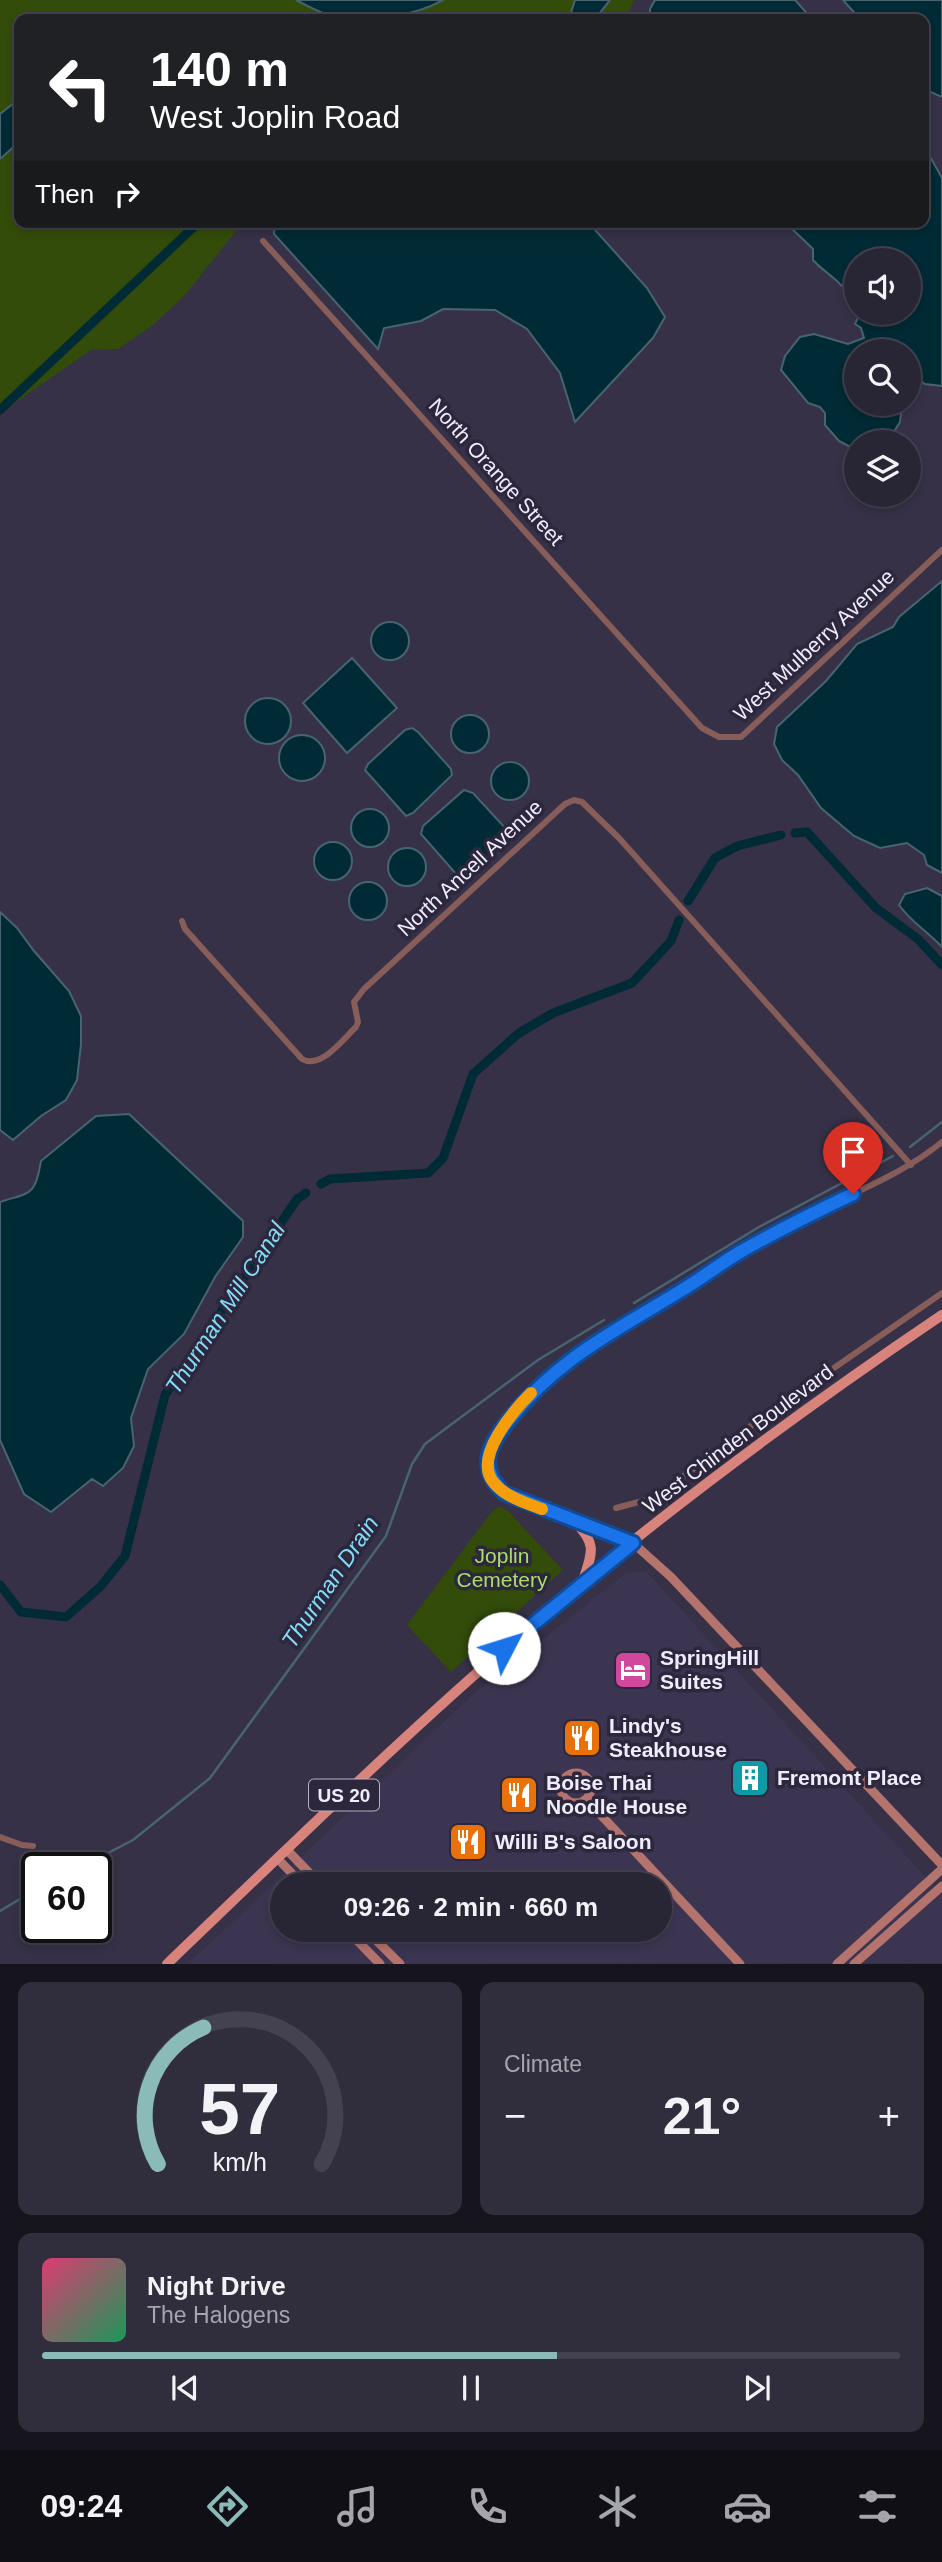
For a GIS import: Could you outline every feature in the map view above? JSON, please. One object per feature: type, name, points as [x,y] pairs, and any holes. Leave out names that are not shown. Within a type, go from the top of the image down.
[{"type":"main road","name":"West Chinden Boulevard","points":[[167,1964],[478,1672],[582,1584],[772,1435],[942,1315]]},
{"type":"main road","points":[[575,1522],[591,1541],[591,1552],[582,1584]]},
{"type":"street","name":"North Orange Street","points":[[264,241],[702,727]]},
{"type":"street","name":"West Mulberry Avenue","points":[[702,727],[719,737],[741,737],[942,550]]},
{"type":"street","name":"North Ancell Avenue","points":[[182,921],[185,929],[302,1059],[317,1062],[356,1027],[358,1022],[354,1002],[364,989],[565,804],[574,800],[582,802],[619,838],[911,1166]]},
{"type":"street","points":[[837,1964],[942,1867],[671,1577],[633,1543],[504,1493],[491,1480],[489,1453],[496,1438],[527,1398],[578,1353],[739,1253],[811,1214],[911,1166],[942,1142]]},
{"type":"street","points":[[616,1508],[654,1498],[759,1420],[942,1293]]},
{"type":"street","points":[[586,1799],[740,1964]]},
{"type":"street","points":[[0,1837],[33,1846]]},
{"type":"street","points":[[287,1850],[308,1872]]},
{"type":"street","points":[[277,1858],[290,1872]]},
{"type":"street","points":[[854,1964],[942,1886]]},
{"type":"street","points":[[358,1942],[376,1963],[386,1951]]},
{"type":"street","points":[[377,1942],[400,1964]]},
{"type":"shaded area","points":[[646,1571],[942,1895],[942,1963],[188,1964],[270,1886],[270,1942],[672,1942],[672,1872],[285,1872],[469,1698],[626,1573]]},
{"type":"green space","points":[[0,0],[575,0],[571,14],[14,14],[14,103],[0,114]]},
{"type":"green space","points":[[610,0],[634,0],[628,14],[599,14]]},
{"type":"green space","points":[[14,146],[14,228],[238,228],[185,295],[153,325],[118,349],[91,350],[0,413],[0,159]]},
{"type":"green space","name":"Joplin Cemetery","points":[[499,1506],[508,1511],[563,1570],[451,1672],[407,1625],[490,1514]]},
{"type":"water","points":[[296,0],[443,0],[402,14],[325,14]]},
{"type":"water","points":[[575,0],[610,0],[599,14],[571,14]]},
{"type":"water","points":[[655,0],[795,0],[808,14],[650,14]]},
{"type":"water","points":[[843,0],[942,0],[942,97],[929,91],[929,14],[856,14]]},
{"type":"water","points":[[14,103],[14,146],[0,159],[0,114]]},
{"type":"water","points":[[929,155],[942,178],[942,386],[921,381],[921,339],[861,339],[864,338],[861,328],[856,325],[921,325],[921,248],[844,248],[844,288],[813,260],[813,249],[791,228],[929,228]]},
{"type":"water","points":[[274,228],[593,228],[647,288],[665,317],[653,338],[575,422],[560,373],[527,329],[495,310],[443,309],[421,321],[384,328],[378,349],[274,234]]},
{"type":"water","points":[[814,334],[844,343],[844,416],[901,416],[895,430],[844,430],[844,444],[825,425],[825,413],[820,407],[808,403],[781,370],[785,356],[800,337]]},
{"type":"water","points":[[942,581],[942,873],[927,865],[924,855],[907,843],[880,848],[854,836],[821,808],[798,775],[782,760],[774,744],[777,727],[826,681],[857,644],[893,627],[899,617]]},
{"type":"water","points":[[390,622],[404,627],[409,641],[404,655],[390,660],[376,655],[371,641],[376,627]]},
{"type":"water","points":[[352,658],[397,708],[347,753],[303,703]]},
{"type":"water","points":[[268,698],[284,705],[291,721],[284,737],[268,744],[252,737],[245,721],[252,705]]},
{"type":"water","points":[[470,715],[484,720],[489,734],[484,748],[470,753],[456,748],[451,734],[456,720]]},
{"type":"water","points":[[412,728],[451,769],[452,775],[413,813],[406,816],[365,770],[368,764],[405,730]]},
{"type":"water","points":[[302,735],[318,742],[325,758],[318,774],[302,781],[286,774],[279,758],[286,742]]},
{"type":"water","points":[[510,762],[524,767],[529,781],[524,795],[510,800],[496,795],[491,781],[496,767]]},
{"type":"water","points":[[464,790],[473,793],[507,830],[509,837],[469,875],[463,877],[457,875],[421,834],[423,826]]},
{"type":"water","points":[[370,809],[384,814],[389,828],[384,842],[370,847],[356,842],[351,828],[356,814]]},
{"type":"water","points":[[333,842],[346,848],[352,861],[346,874],[333,880],[320,874],[314,861],[320,848]]},
{"type":"water","points":[[407,848],[420,854],[426,867],[420,880],[407,886],[394,880],[388,867],[394,854]]},
{"type":"water","points":[[368,882],[382,887],[387,901],[382,915],[368,920],[354,915],[349,901],[354,887]]},
{"type":"water","points":[[927,888],[942,896],[942,947],[899,905],[905,894]]},
{"type":"water","points":[[0,912],[17,928],[69,991],[81,1016],[77,1080],[66,1100],[41,1116],[13,1140],[0,1130]]},
{"type":"water","points":[[129,1114],[243,1221],[243,1237],[215,1277],[184,1334],[148,1369],[131,1418],[134,1446],[123,1468],[103,1486],[92,1479],[51,1512],[24,1494],[0,1440],[0,1202],[30,1191],[36,1181],[41,1161],[96,1116]]},
{"type":"waterway","points":[[0,410],[193,228]]},
{"type":"waterway","name":"Thurman Mill Canal","points":[[795,833],[807,832],[876,908],[918,939],[942,965]]},
{"type":"waterway","name":"Thurman Mill Canal","points":[[688,901],[715,858],[737,846],[781,835]]},
{"type":"waterway","name":"Thurman Mill Canal","points":[[321,1184],[330,1179],[428,1173],[443,1158],[473,1074],[519,1033],[553,1013],[632,983],[671,941],[679,920]]},
{"type":"waterway","name":"Thurman Drain","points":[[910,1147],[942,1122]]},
{"type":"waterway","name":"Thurman Drain","points":[[634,1303],[759,1227],[893,1156]]},
{"type":"waterway","name":"Thurman Mill Canal","points":[[0,1585],[21,1612],[66,1617],[100,1587],[125,1556],[165,1395],[297,1199],[306,1193]]},
{"type":"waterway","name":"Thurman Drain","points":[[110,1852],[133,1840],[210,1778],[386,1536],[412,1464],[425,1444],[538,1360],[604,1320]]},
{"type":"waterway","name":"Thurman Drain","points":[[0,1911],[21,1899]]},
{"type":"slow traffic","points":[[531,1393],[496,1438],[489,1453],[488,1465],[491,1480],[504,1493],[542,1509]]},
{"type":"place","name":"SpringHill Suites","points":[[633,1670]]},
{"type":"place","name":"Lindy's Steakhouse","points":[[582,1738]]},
{"type":"place","name":"Fremont Place","points":[[750,1778]]},
{"type":"place","name":"Boise Thai Noodle House","points":[[519,1795]]},
{"type":"place","name":"Willi B's Saloon","points":[[468,1842]]},
{"type":"route","points":[[504,1648],[633,1543],[504,1493],[491,1480],[488,1465],[489,1453],[505,1426],[539,1386],[589,1345],[683,1290],[739,1253],[853,1194]]}]
